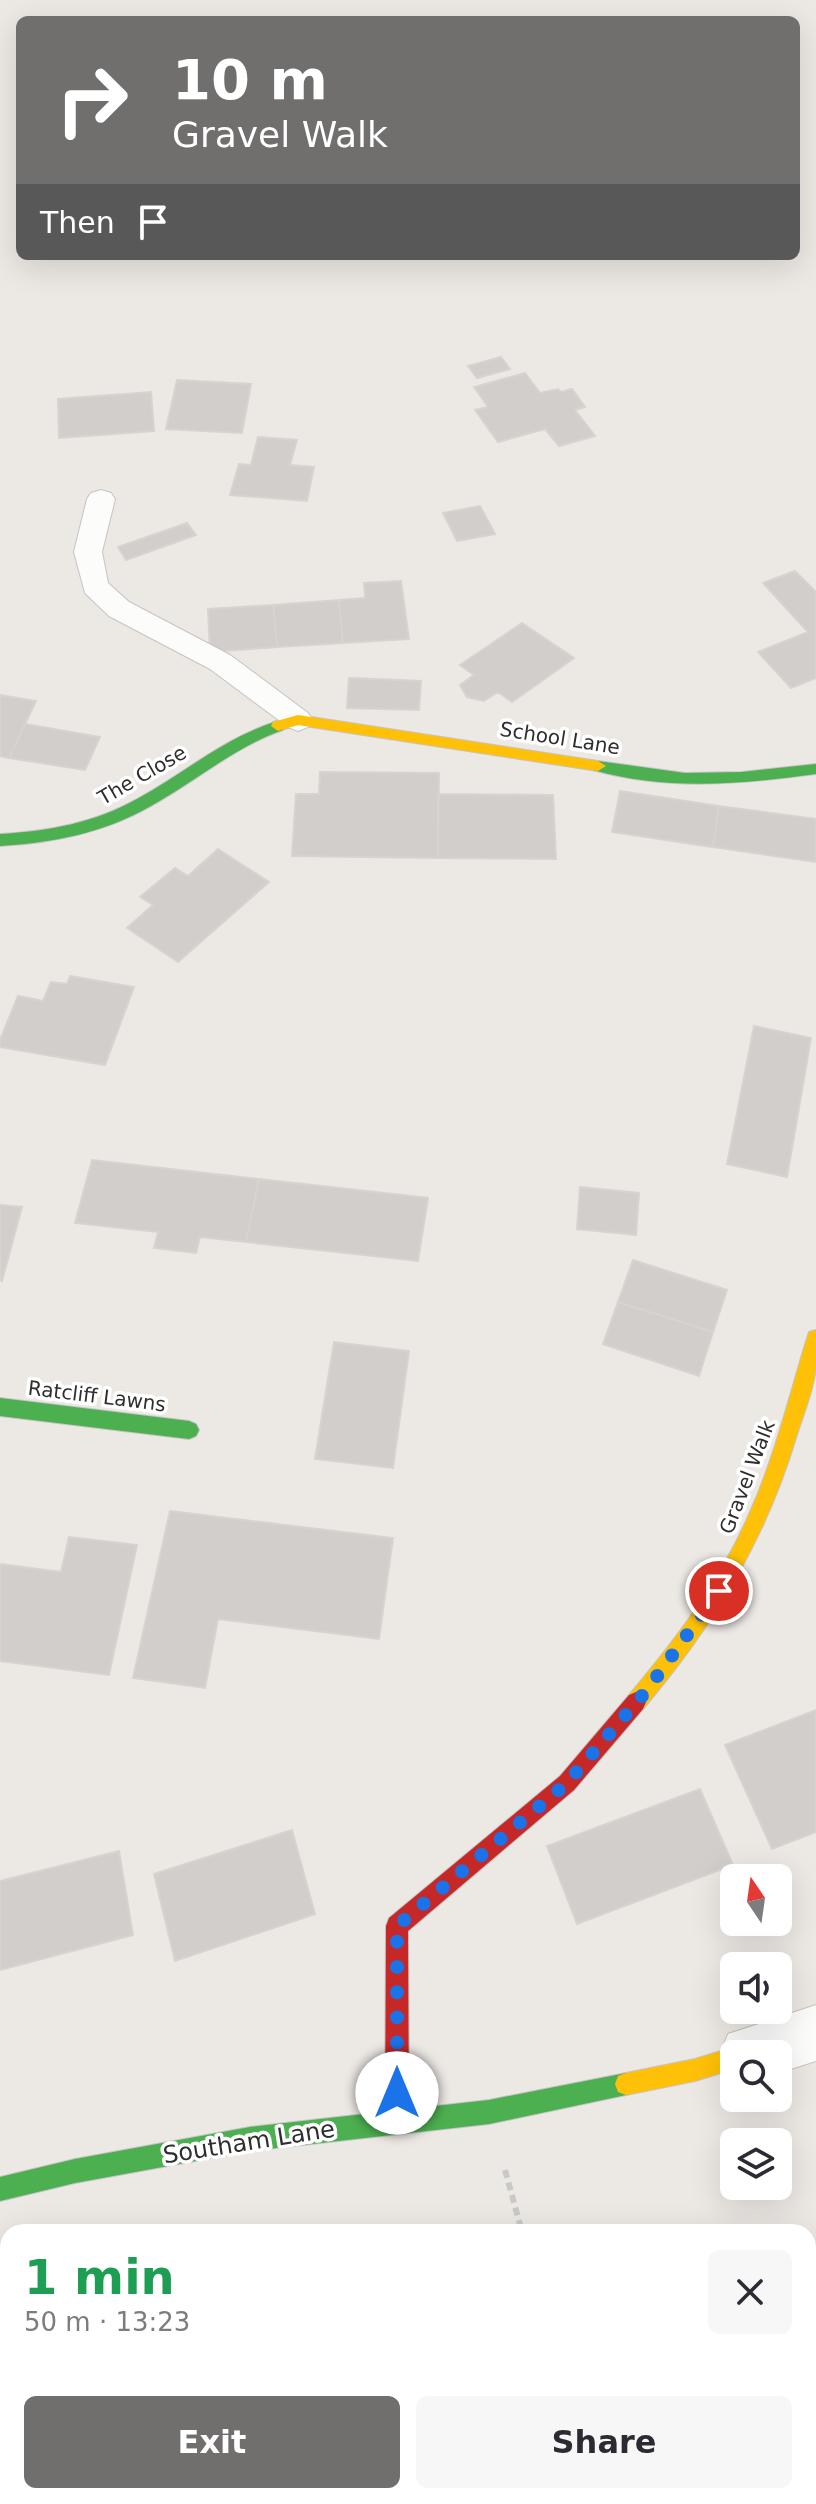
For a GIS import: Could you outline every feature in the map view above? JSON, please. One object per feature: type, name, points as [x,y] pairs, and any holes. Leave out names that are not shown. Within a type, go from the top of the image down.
[{"type":"street","name":"School Lane","points":[[298,720],[685,779],[742,778],[816,769]]},
{"type":"street","name":"The Close","points":[[0,840],[54,837],[114,820],[256,733],[298,720]]},
{"type":"street","name":"Gravel Walk","points":[[397,2120],[397,1926],[567,1783],[647,1690],[719,1591],[748,1540],[769,1488],[816,1338]]},
{"type":"street","name":"Ratcliff Lawns","points":[[0,1407],[189,1430]]},
{"type":"street","points":[[792,2040],[816,2033]]},
{"type":"street","name":"Southam Lane","points":[[0,2189],[75,2171],[250,2139],[489,2112],[720,2062]]},
{"type":"lane","points":[[101,499],[88,552],[95,586],[119,609],[220,662],[298,720]]},
{"type":"building","points":[[501,357],[510,369],[477,378],[468,366]]},
{"type":"building","points":[[525,373],[540,393],[572,389],[585,407],[575,410],[595,436],[559,446],[545,429],[498,442],[475,410],[488,407],[474,387]]},
{"type":"building","points":[[177,380],[251,384],[242,433],[166,429]]},
{"type":"building","points":[[151,392],[154,431],[59,438],[58,399]]},
{"type":"building","points":[[258,437],[297,440],[290,465],[314,467],[307,501],[230,495],[239,464],[251,465]]},
{"type":"building","points":[[480,506],[495,534],[457,541],[443,513]]},
{"type":"building","points":[[187,523],[196,535],[126,560],[118,547]]},
{"type":"building","points":[[795,571],[816,592],[816,678],[791,688],[758,652],[808,632],[763,583]]},
{"type":"building","points":[[401,581],[409,639],[343,643],[339,600],[365,598],[364,583]]},
{"type":"building","points":[[339,600],[343,643],[277,647],[273,605]]},
{"type":"building","points":[[273,605],[277,647],[210,652],[208,609]]},
{"type":"building","points":[[522,623],[574,658],[512,702],[498,692],[484,701],[467,697],[460,685],[474,675],[460,665]]},
{"type":"building","points":[[349,678],[421,681],[419,710],[347,708]]},
{"type":"building","points":[[0,695],[36,701],[9,758],[0,756]]},
{"type":"building","points":[[25,724],[100,737],[85,770],[9,758]]},
{"type":"building","points":[[320,772],[439,773],[438,858],[292,856],[296,794],[319,794]]},
{"type":"building","points":[[620,791],[719,806],[713,847],[612,832]]},
{"type":"building","points":[[438,794],[553,795],[556,859],[438,858]]},
{"type":"building","points":[[719,806],[816,819],[816,862],[713,847]]},
{"type":"building","points":[[218,849],[269,882],[178,962],[127,928],[153,905],[140,897],[175,868],[188,876]]},
{"type":"building","points":[[70,976],[134,987],[105,1065],[0,1047],[18,996],[43,1001],[51,982],[67,984]]},
{"type":"building","points":[[754,1026],[811,1038],[787,1177],[727,1164]]},
{"type":"building","points":[[92,1160],[259,1179],[246,1242],[200,1237],[196,1253],[154,1248],[158,1232],[75,1223]]},
{"type":"building","points":[[259,1179],[428,1198],[418,1261],[246,1242]]},
{"type":"building","points":[[580,1187],[639,1193],[636,1235],[577,1229]]},
{"type":"building","points":[[0,1205],[22,1207],[2,1281],[0,1280]]},
{"type":"building","points":[[633,1260],[727,1290],[713,1332],[618,1302]]},
{"type":"building","points":[[618,1302],[713,1332],[699,1376],[603,1344]]},
{"type":"building","points":[[334,1342],[409,1351],[393,1468],[315,1459]]},
{"type":"building","points":[[170,1511],[393,1538],[379,1639],[218,1619],[205,1688],[133,1678]]},
{"type":"building","points":[[69,1537],[137,1545],[109,1675],[0,1661],[0,1564],[61,1572]]},
{"type":"building","points":[[816,1710],[816,1832],[772,1849],[725,1745]]},
{"type":"building","points":[[700,1789],[733,1864],[720,1864],[720,1870],[577,1924],[547,1846]]},
{"type":"building","points":[[292,1830],[315,1914],[175,1961],[154,1874]]},
{"type":"building","points":[[119,1851],[133,1935],[0,1970],[0,1881]]},
{"type":"traffic: fast","points":[[0,840],[64,833],[104,821],[143,803],[232,747],[278,726]]},
{"type":"traffic: fast","points":[[598,766],[685,779],[742,778],[816,769]]},
{"type":"traffic: fast","points":[[0,1407],[189,1430]]},
{"type":"traffic: fast","points":[[0,2189],[75,2171],[250,2139],[489,2112],[626,2084]]},
{"type":"traffic: slow","points":[[278,726],[298,720],[598,766]]},
{"type":"traffic: slow","points":[[636,1702],[697,1625],[747,1541],[777,1467],[816,1338]]},
{"type":"traffic: slow","points":[[626,2084],[720,2062]]},
{"type":"traffic: jam","points":[[397,2120],[397,1926],[567,1783],[636,1702]]},
{"type":"route","points":[[397,2093],[397,1926],[567,1783],[647,1690],[719,1591]]}]
